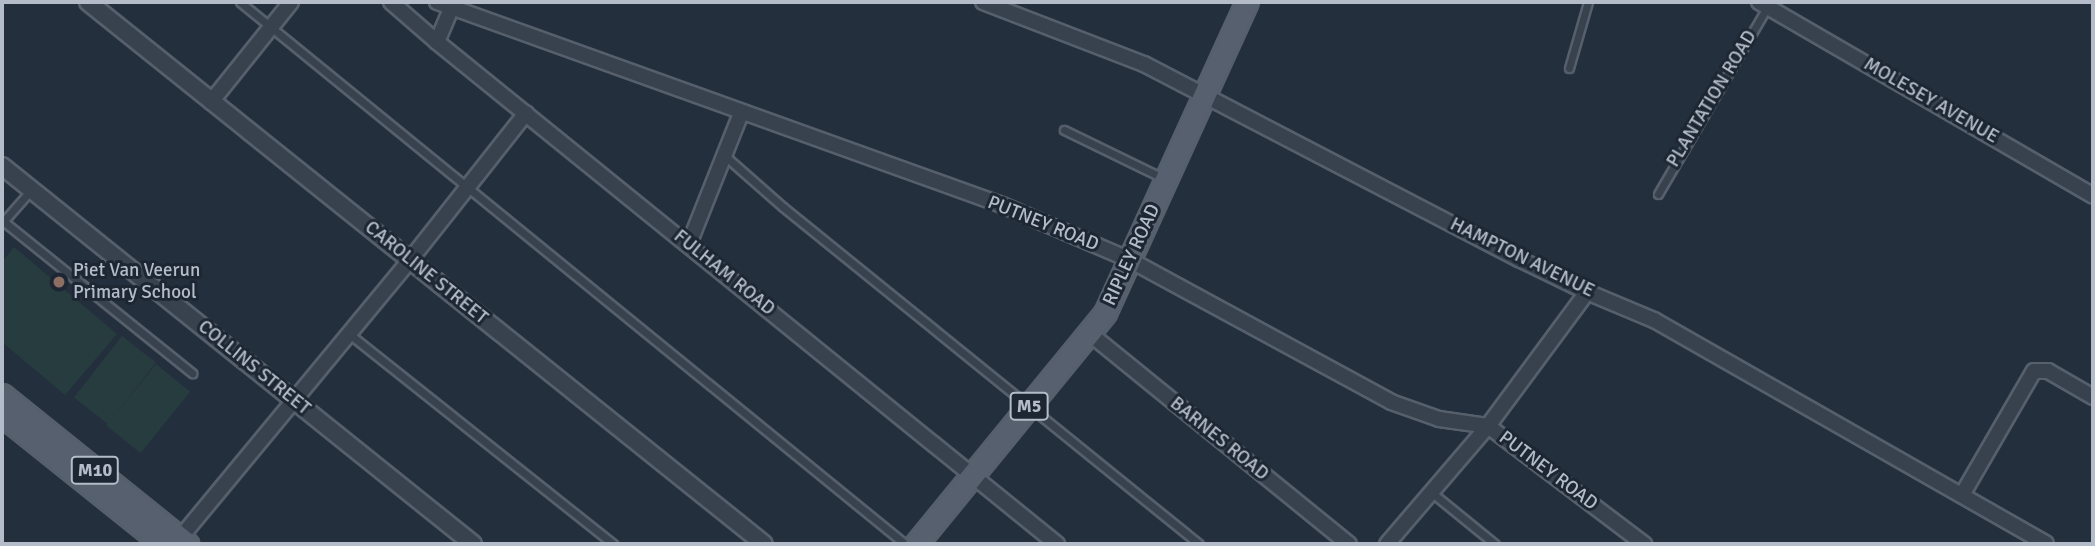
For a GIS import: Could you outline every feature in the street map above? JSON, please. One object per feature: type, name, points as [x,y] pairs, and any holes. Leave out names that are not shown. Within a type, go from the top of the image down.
[{"type":"main road","name":"RIPLEY ROAD","points":[[916,544],[1089,333],[1108,306],[1247,2]]},
{"type":"main road","name":"M10","points":[[2,395],[176,543]]},
{"type":"main road","name":"M10","points":[[2,415],[176,543]]},
{"type":"street","name":"CAROLINE STREET","points":[[88,2],[764,544]]},
{"type":"street","points":[[211,102],[291,2]]},
{"type":"street","name":"FULHAM ROAD","points":[[391,2],[1057,544]]},
{"type":"street","name":"HAMPTON AVENUE","points":[[983,2],[1125,55],[1587,292],[1632,309],[1708,349],[2046,544]]},
{"type":"street","points":[[437,42],[445,4]]},
{"type":"street","name":"PUTNEY ROAD","points":[[445,4],[1002,205],[1129,259],[1391,402],[1439,419],[1488,426],[1644,544]]},
{"type":"street","name":"MOLESEY AVENUE","points":[[1764,4],[2093,196]]},
{"type":"street","points":[[176,543],[410,260],[526,113]]},
{"type":"street","points":[[689,244],[741,113]]},
{"type":"street","name":"COLLINS STREET","points":[[2,166],[473,544]]},
{"type":"street","points":[[1387,544],[1488,426],[1587,292]]},
{"type":"street","name":"BARNES ROAD","points":[[1089,333],[1349,544]]},
{"type":"street","points":[[1962,495],[2034,371],[2048,371],[2093,397]]},
{"type":"lane","points":[[240,2],[466,189],[905,544]]},
{"type":"lane","points":[[1569,68],[1588,2]]},
{"type":"lane","name":"PLANTATION ROAD","points":[[1658,194],[1764,4]]},
{"type":"lane","points":[[1064,130],[1167,180]]},
{"type":"lane","points":[[725,156],[1199,544]]},
{"type":"lane","points":[[31,190],[3,222],[192,373]]},
{"type":"lane","points":[[347,333],[613,544]]},
{"type":"lane","points":[[1431,492],[1495,544]]},
{"type":"green space","points":[[14,247],[117,334],[65,395],[2,342],[2,262]]},
{"type":"green space","points":[[122,336],[156,362],[108,424],[74,397]]},
{"type":"green space","points":[[156,364],[190,392],[140,453],[106,425]]},
{"type":"place","name":"Piet Van Veerun Primary School","points":[[59,282]]}]
